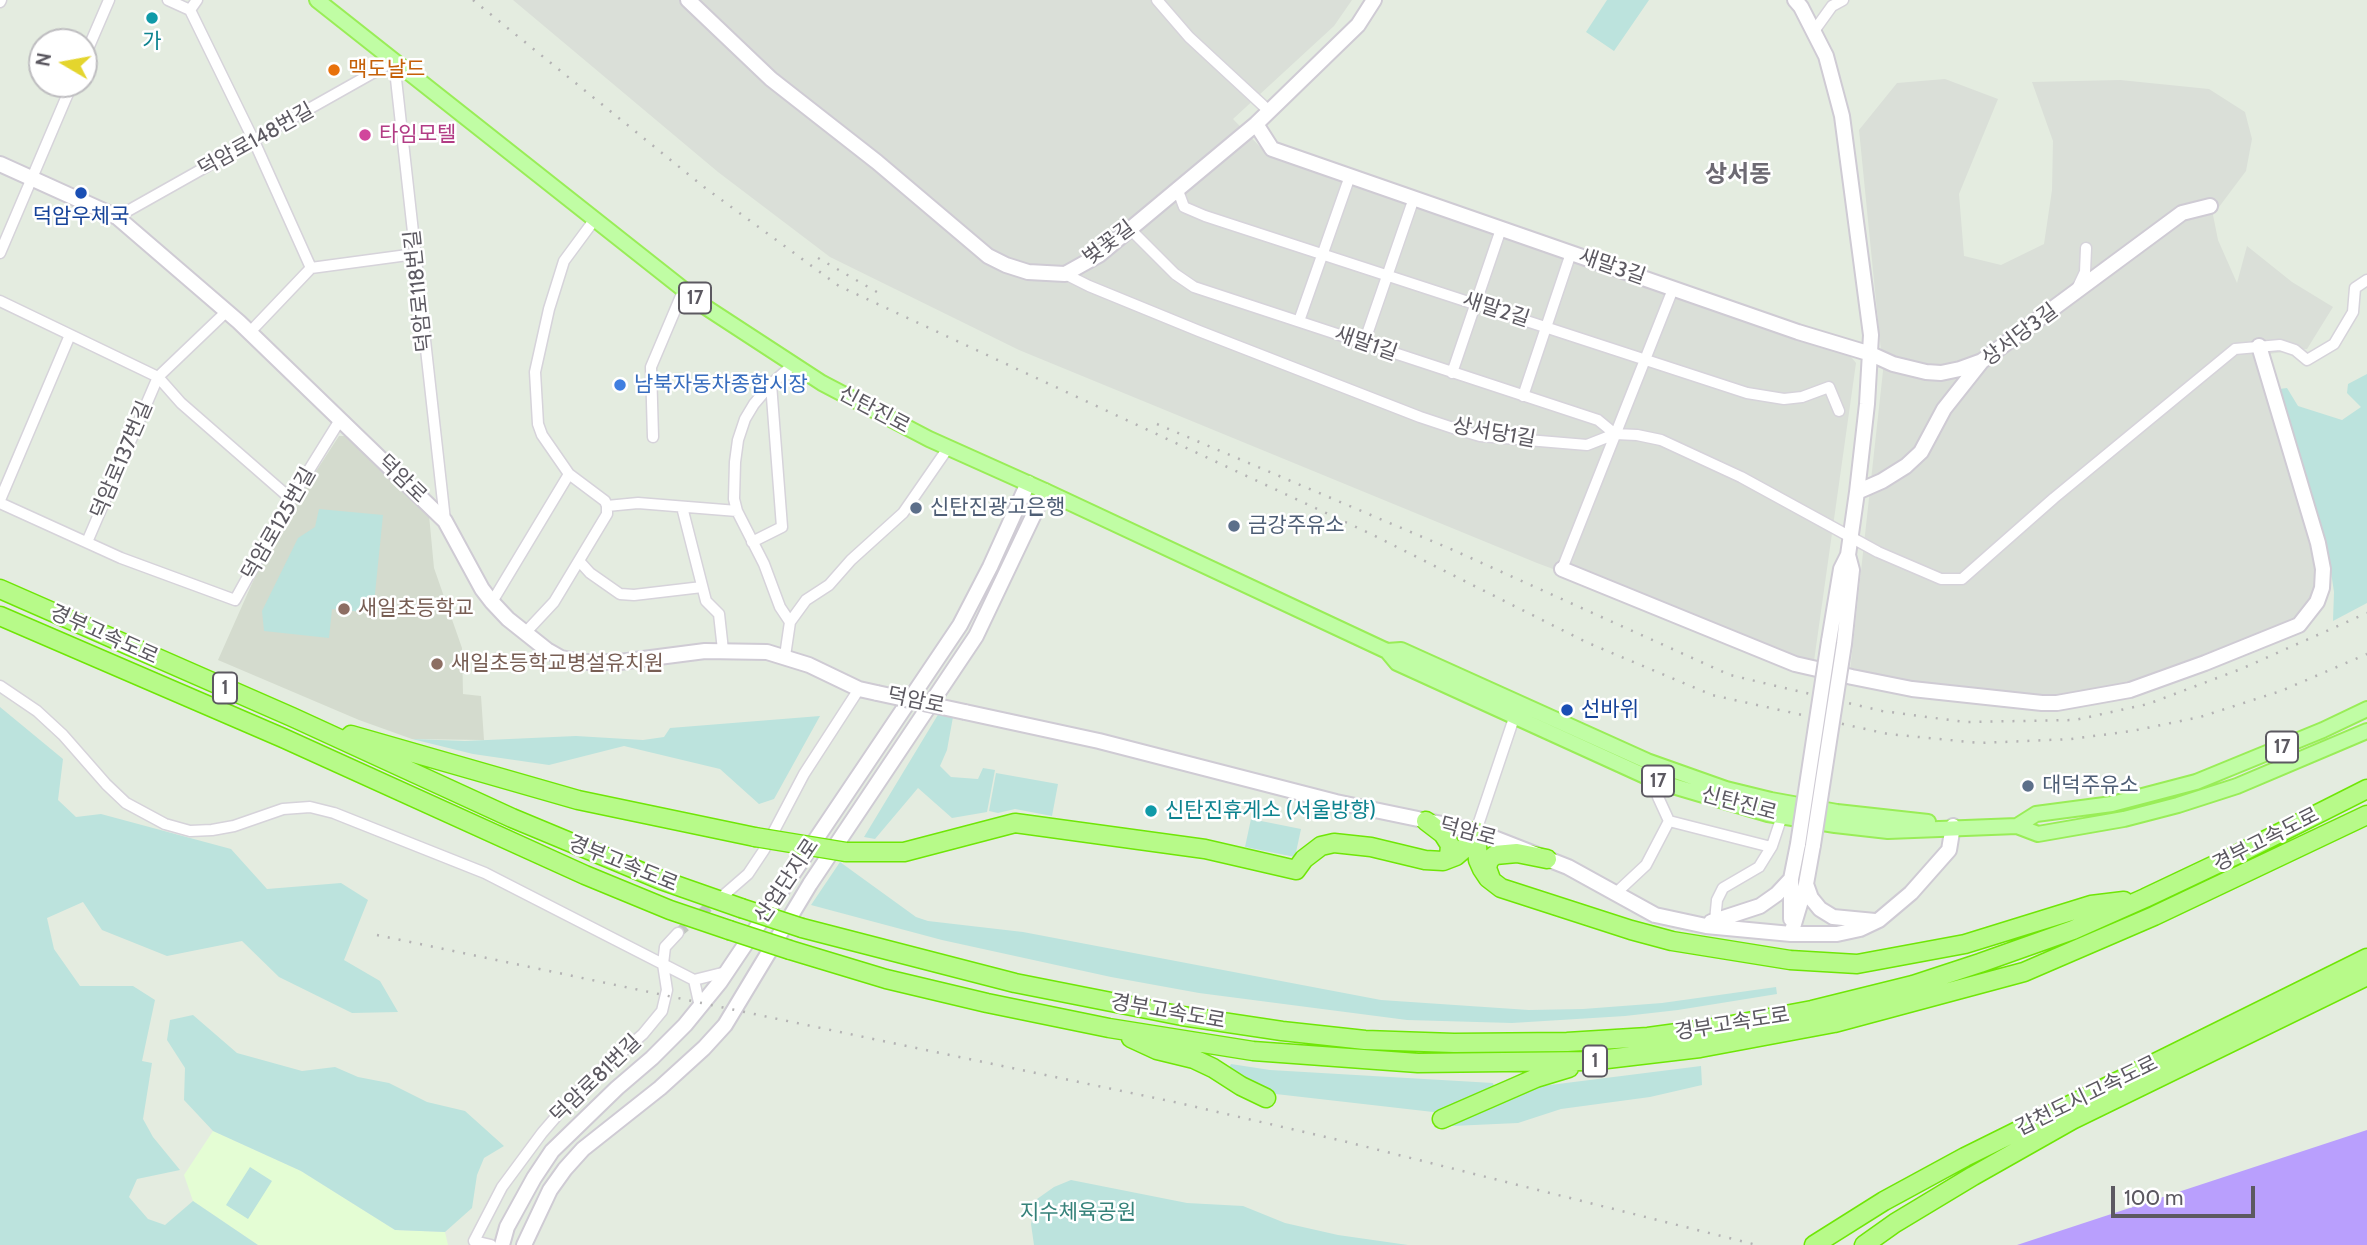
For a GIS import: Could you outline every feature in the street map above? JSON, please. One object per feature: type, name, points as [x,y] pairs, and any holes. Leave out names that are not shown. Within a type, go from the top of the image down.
[{"type":"highway","name":"경부고속도로","points":[[0,589],[575,845],[661,880],[741,908],[802,928],[1015,984],[1182,1016],[1366,1040],[1454,1043],[1567,1042],[1648,1037],[1721,1027],[1870,997],[2031,945],[2145,898],[2367,789]]},
{"type":"highway","name":"경부고속도로","points":[[0,616],[284,738],[585,875],[670,910],[729,930],[887,978],[987,1003],[1109,1028],[1254,1051],[1329,1058],[1443,1064],[1590,1062],[1700,1048],[1834,1023],[2024,972],[2154,916],[2367,815]]},
{"type":"highway","points":[[292,718],[578,800],[755,837],[846,852],[904,852],[1015,823],[1206,849],[1296,870],[1304,859],[1321,846],[1334,843],[1443,861],[1463,850],[1476,831]]},
{"type":"highway","points":[[1426,821],[1443,834],[1450,845],[1449,857],[1443,861]]},
{"type":"highway","points":[[1476,831],[1478,860],[1495,885],[1672,941],[1790,960],[1857,964],[1965,944],[2091,905],[2145,898]]},
{"type":"highway","points":[[1495,885],[1487,868],[1489,860],[1495,855],[1504,852],[1547,859]]},
{"type":"highway","name":"갑천도시고속도로","points":[[1814,1245],[1884,1201],[1965,1157],[2367,958]]},
{"type":"highway","name":"갑천도시고속도로","points":[[1864,1245],[1973,1176],[2072,1120],[2367,976]]},
{"type":"highway","points":[[1109,1028],[1157,1050],[1194,1059],[1266,1098]]},
{"type":"highway","points":[[1442,1119],[1536,1078],[1590,1062]]},
{"type":"main road","name":"신탄진로","points":[[317,0],[707,308],[822,383],[948,448],[1387,651],[1397,663],[1647,761],[1726,789],[1771,800],[1837,812],[1953,826]]},
{"type":"main road","name":"신탄진로","points":[[2017,825],[2036,814],[2112,804],[2196,782],[2367,709]]},
{"type":"main road","name":"신탄진로","points":[[1517,711],[1656,781],[1782,816],[1888,831],[2017,825],[2038,834],[2124,819],[2237,786],[2367,731]]},
{"type":"street","points":[[97,28],[109,0]]},
{"type":"street","points":[[168,0],[190,10],[254,141],[311,268]]},
{"type":"street","points":[[190,10],[197,0]]},
{"type":"street","name":"벚꽃길","points":[[688,0],[771,79],[877,162],[988,257],[1028,272],[1065,274],[1099,255],[1256,124],[1358,25],[1374,0]]},
{"type":"street","points":[[1157,0],[1189,37],[1269,111]]},
{"type":"street","points":[[1708,923],[1760,906],[1777,894],[1791,880],[1806,845],[1844,644],[1852,570],[1849,555],[1871,335],[1842,116],[1831,70],[1814,31],[1794,0]]},
{"type":"street","points":[[1814,31],[1832,6],[1843,0]]},
{"type":"street","name":"덕암로148번길","points":[[117,217],[394,61]]},
{"type":"street","name":"덕암로118번길","points":[[394,61],[445,521]]},
{"type":"street","points":[[0,253],[66,98]]},
{"type":"street","name":"새말3길","points":[[1256,124],[1272,149],[1798,332],[1913,369],[1941,373],[1982,361]]},
{"type":"street","name":"덕암로","points":[[0,164],[117,217],[250,332],[445,521],[482,589],[492,602],[525,633],[561,658],[582,662],[620,662],[723,650],[767,652],[785,656],[859,689],[1099,741],[1336,802],[1476,831],[1568,867],[1655,915],[1791,934],[1837,934],[1860,929],[1879,920],[1911,893],[1949,850],[1953,826]]},
{"type":"street","points":[[1299,321],[1350,176]]},
{"type":"street","name":"새말2길","points":[[1177,188],[1184,207],[1205,216],[1764,398],[1802,397],[1829,387],[1839,411]]},
{"type":"street","points":[[1364,343],[1414,198]]},
{"type":"street","name":"상서당3길","points":[[1857,492],[1894,473],[1921,452],[1944,410],[1982,361],[2182,213],[2210,206]]},
{"type":"street","points":[[525,633],[554,602],[607,514],[607,506],[595,493],[569,474],[538,424],[535,372],[549,309],[564,261],[595,219]]},
{"type":"street","name":"새말1길","points":[[1130,229],[1175,274],[1195,287],[1598,420],[1615,435]]},
{"type":"street","points":[[1452,373],[1501,229]]},
{"type":"street","points":[[2076,293],[2085,272],[2086,248]]},
{"type":"street","points":[[1523,396],[1571,253]]},
{"type":"street","points":[[250,332],[311,268],[415,254]]},
{"type":"street","name":"상서당1길","points":[[1065,274],[1199,331],[1480,436],[1587,445],[1615,435],[1637,435],[1661,440],[1741,477],[1851,538],[1941,579],[1962,579],[2235,349],[2259,346]]},
{"type":"street","points":[[1674,289],[1562,569],[1795,664],[1912,689],[2057,703],[2130,690],[2205,663],[2300,625],[2317,602],[2322,588],[2323,569],[2318,543],[2259,346],[2280,345],[2295,350],[2307,360],[2334,344],[2353,312],[2355,288],[2367,279]]},
{"type":"street","points":[[653,437],[651,367],[684,289]]},
{"type":"street","points":[[0,301],[158,377],[181,403],[291,499]]},
{"type":"street","name":"덕암로137번길","points":[[0,502],[87,542],[158,377],[226,312]]},
{"type":"street","points":[[0,502],[70,335]]},
{"type":"street","points":[[790,622],[780,607],[764,564],[737,511],[734,499],[737,440],[754,404],[793,364]]},
{"type":"street","points":[[752,542],[782,527],[771,384]]},
{"type":"street","name":"덕암로125번길","points":[[87,542],[121,558],[234,600],[291,499],[340,420]]},
{"type":"street","points":[[785,656],[790,622],[806,600],[829,584],[903,513],[948,448]]},
{"type":"street","points":[[492,602],[569,474]]},
{"type":"street","name":"산업단지로","points":[[502,1245],[507,1227],[552,1151],[685,1025],[726,972],[960,625],[1028,484]]},
{"type":"street","name":"산업단지로","points":[[524,1245],[550,1190],[583,1149],[660,1088],[725,1025],[810,884],[976,636],[1045,491]]},
{"type":"street","points":[[607,506],[638,503],[737,511]]},
{"type":"street","points":[[682,507],[706,601],[719,614],[723,650]]},
{"type":"street","points":[[1791,934],[1806,884],[1806,845],[1829,641],[1841,569],[1849,555]]},
{"type":"street","points":[[580,562],[590,573],[620,594],[634,595],[702,587]]},
{"type":"street","points":[[0,686],[37,711],[64,735],[126,803],[165,824],[190,831],[212,830],[259,819],[283,809],[310,807],[334,813],[485,873],[694,980],[726,972]]},
{"type":"street","points":[[725,894],[747,874],[764,850],[804,775],[859,689]]},
{"type":"street","points":[[1476,831],[1517,711]]},
{"type":"street","points":[[1656,781],[1658,797],[1669,821]]},
{"type":"street","points":[[1708,923],[1723,888],[1759,867],[1771,847],[1782,816]]},
{"type":"street","points":[[1669,821],[1771,847]]},
{"type":"street","points":[[1616,893],[1646,865],[1669,821]]},
{"type":"street","points":[[1791,880],[1791,934]]},
{"type":"street","points":[[1806,884],[1811,898],[1820,909],[1833,916],[1879,920]]},
{"type":"street","name":"덕암로81번길","points":[[491,1245],[474,1241],[502,1187],[542,1133],[579,1090],[643,1034],[662,1011],[667,990],[663,964],[665,947],[678,933]]},
{"type":"street","points":[[694,980],[700,1007]]},
{"type":"shaded area","points":[[513,0],[1352,0],[1334,26],[1233,119],[1270,157],[1844,348],[1856,363],[1814,661],[1792,658],[1537,563],[1019,350],[830,257],[718,172]]},
{"type":"shaded area","points":[[1945,79],[1998,99],[1959,194],[1964,256],[2001,265],[2044,244],[2052,190],[2053,141],[2032,82],[2120,80],[2209,89],[2245,112],[2252,139],[2246,171],[2213,215],[2218,240],[2237,283],[2247,246],[2292,282],[2333,307],[2307,349],[2268,354],[2316,561],[2316,593],[2303,612],[2284,625],[2169,673],[2127,685],[2060,698],[1968,692],[1850,671],[1883,371],[1859,130],[1897,83]]},
{"type":"shaded area","name":"새일초등학교","points":[[339,436],[345,436],[429,515],[434,568],[462,648],[463,694],[481,696],[484,740],[412,739],[359,720],[218,660],[258,570],[296,502]]},
{"type":"shaded area","points":[[2367,1130],[2367,1245],[2017,1245]]},
{"type":"shaded area","points":[[213,1131],[301,1171],[395,1230],[445,1232],[448,1245],[258,1245],[193,1201],[184,1175]]},
{"type":"green space","points":[[1607,0],[1649,0],[1614,51],[1586,32]]},
{"type":"green space","points":[[2367,374],[2367,603],[2333,621],[2334,592],[2328,552],[2279,389],[2287,388],[2298,406],[2342,420],[2361,407],[2347,393],[2348,384]]},
{"type":"green space","points":[[319,509],[383,515],[373,613],[332,609],[329,638],[264,631],[262,611],[298,538],[315,527]]},
{"type":"green space","points":[[0,707],[63,759],[58,800],[76,817],[101,814],[231,849],[267,889],[341,883],[368,900],[344,960],[380,981],[398,1012],[352,1013],[279,977],[242,941],[167,956],[102,930],[83,902],[47,918],[54,949],[80,986],[133,986],[155,1000],[142,1061],[152,1063],[143,1119],[153,1137],[180,1170],[137,1179],[129,1197],[148,1219],[165,1225],[193,1201],[258,1245],[0,1245]]},
{"type":"green space","points":[[939,713],[953,717],[947,750],[940,766],[951,777],[978,779],[983,768],[995,770],[987,812],[952,818],[918,788],[875,839],[864,837]]},
{"type":"green space","points":[[820,716],[774,799],[759,804],[720,769],[624,746],[549,765],[473,754],[412,739],[465,741],[576,736],[643,740],[664,737],[670,728]]},
{"type":"green space","points":[[996,773],[1058,784],[1052,816],[1015,809],[998,813],[989,811]]},
{"type":"green space","points":[[1251,819],[1301,829],[1295,857],[1245,847]]},
{"type":"green space","points":[[840,862],[916,917],[928,921],[1023,932],[1381,1000],[1529,1010],[1662,1003],[1776,987],[1777,994],[1625,1016],[1512,1023],[1407,1020],[1199,993],[1111,977],[942,940],[811,905]]},
{"type":"green space","points":[[193,1015],[237,1053],[302,1071],[335,1067],[358,1077],[389,1083],[427,1102],[465,1111],[504,1146],[484,1158],[477,1175],[472,1208],[445,1232],[395,1230],[301,1171],[213,1131],[184,1100],[185,1068],[167,1040],[170,1020]]},
{"type":"green space","points":[[1231,1064],[1270,1070],[1493,1083],[1495,1089],[1442,1113],[1267,1093],[1228,1070]]},
{"type":"green space","points":[[1701,1066],[1702,1085],[1650,1097],[1561,1109],[1518,1123],[1452,1126],[1451,1119],[1534,1087]]},
{"type":"green space","points":[[250,1167],[272,1181],[248,1219],[226,1205]]},
{"type":"green space","name":"지수체육공원","points":[[1071,1180],[1187,1203],[1243,1206],[1285,1223],[1338,1235],[1408,1245],[1034,1245],[1031,1224],[1037,1199],[1054,1187]]},
{"type":"tunnel","points":[[678,933],[718,899]]},
{"type":"railway","points":[[473,0],[704,187],[839,286],[1371,534],[1586,642],[1712,695],[1888,734],[1980,743],[2071,739],[2132,731],[2200,717],[2281,691],[2367,654]]},
{"type":"railway","points":[[818,258],[882,295]]},
{"type":"railway","points":[[1157,424],[1453,550],[1730,675],[1882,711],[1965,722],[2075,720],[2148,704],[2241,669],[2367,613]]},
{"type":"railway","points":[[377,935],[1179,1103],[1343,1141],[1757,1245]]},
{"type":"place","name":"가","points":[[152,18]]},
{"type":"place","name":"맥도날드","points":[[334,70]]},
{"type":"place","name":"타임모텔","points":[[365,135]]},
{"type":"place","name":"덕암우체국","points":[[81,193]]},
{"type":"place","name":"남북자동차종합시장","points":[[620,385]]},
{"type":"place","name":"신탄진광고은행","points":[[916,508]]},
{"type":"place","name":"금강주유소","points":[[1234,526]]},
{"type":"place","name":"새일초등학교","points":[[344,609]]},
{"type":"place","name":"새일초등학교병설유치원","points":[[437,664]]},
{"type":"place","name":"선바위","points":[[1567,710]]},
{"type":"place","name":"대덕주유소","points":[[2028,786]]},
{"type":"place","name":"신탄진휴게소 (서울방향)","points":[[1151,811]]},
{"type":"district","name":"상서동","points":[[1738,175]]}]
